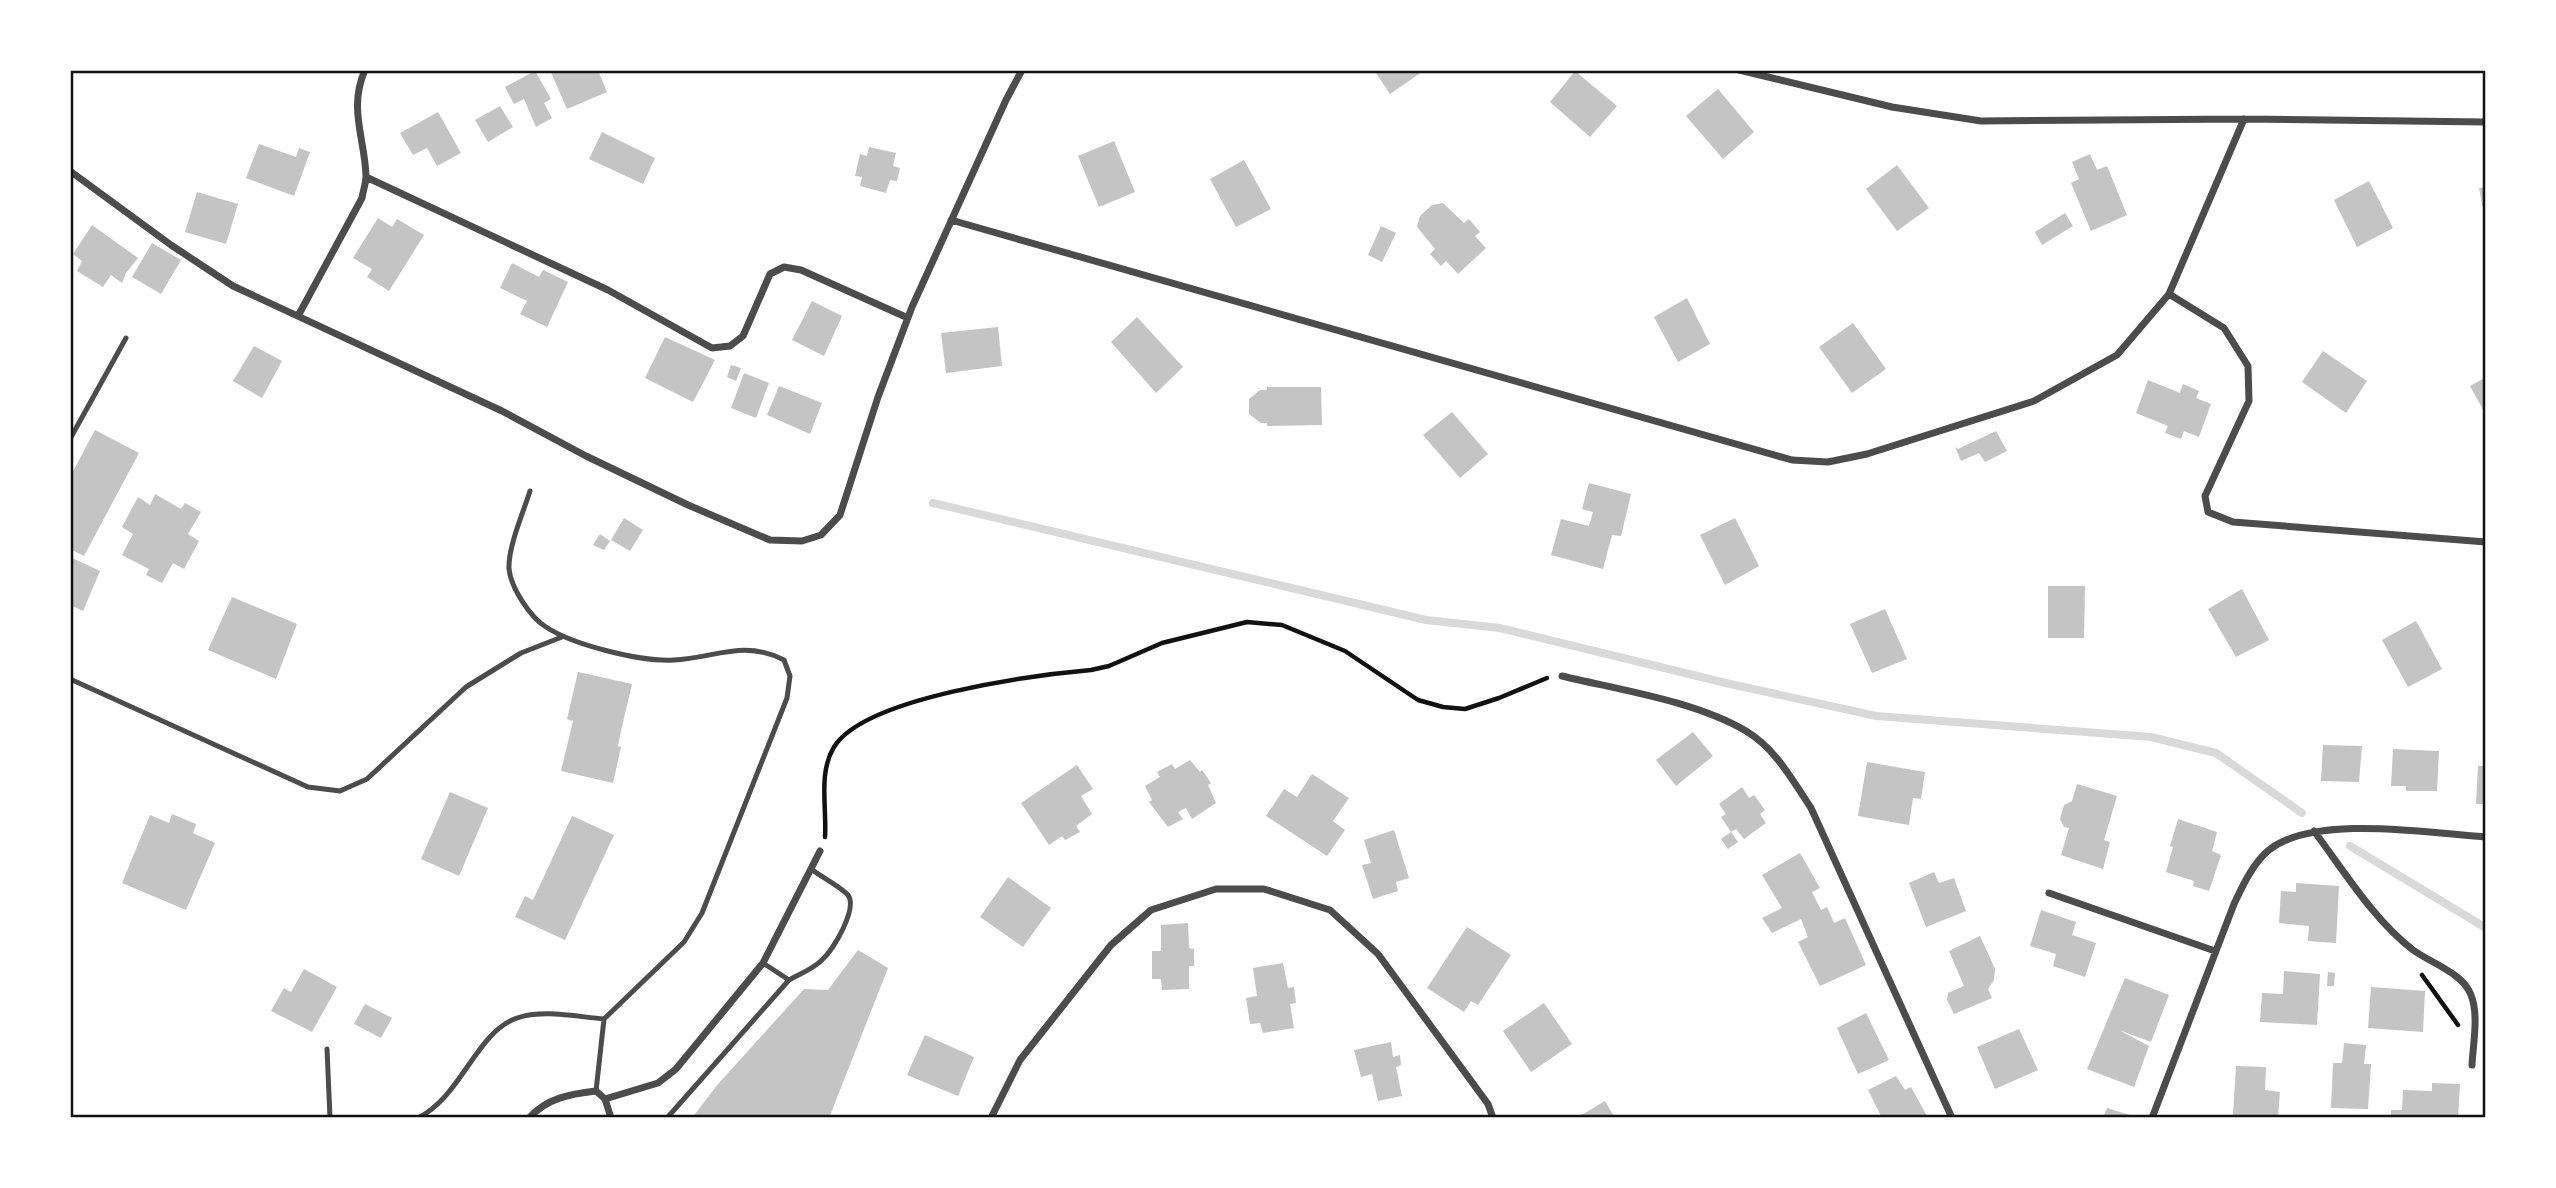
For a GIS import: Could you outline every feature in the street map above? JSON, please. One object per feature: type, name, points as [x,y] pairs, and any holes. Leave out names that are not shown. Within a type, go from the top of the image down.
[{"type":"street","points":[[298,316],[362,198],[366,177],[356,119],[365,70]]},
{"type":"street","points":[[70,171],[171,245],[233,286],[502,411],[586,456],[688,505],[770,540],[802,541],[821,535],[840,515],[878,397],[908,318],[1022,70]]},
{"type":"street","points":[[1739,70],[1892,107],[1981,121],[2245,119],[2486,122]]},
{"type":"street","points":[[951,220],[1793,460],[1828,462],[1867,454],[2034,401],[2117,355],[2169,294],[2245,119]]},
{"type":"street","points":[[366,177],[608,290],[712,348],[730,346],[743,336],[770,274],[783,267],[801,270],[908,318]]},
{"type":"street","points":[[2169,294],[2224,328],[2248,366],[2249,401],[2205,495],[2208,512],[2233,522],[2486,542]]},
{"type":"street","points":[[1562,676],[1702,711],[1748,732],[1784,765],[1811,808],[1952,1118]]},
{"type":"street","points":[[2152,1118],[2215,951],[2248,876],[2268,850],[2289,837],[2344,828],[2486,837]]},
{"type":"street","points":[[2314,831],[2384,923],[2413,950],[2463,982],[2471,994],[2474,1008],[2472,1065]]},
{"type":"street","points":[[605,1099],[658,1083],[676,1069],[763,963],[820,850]]},
{"type":"street","points":[[991,1118],[1020,1060],[1111,945],[1151,910],[1216,889],[1264,889],[1330,910],[1378,954],[1488,1104],[1493,1118]]},
{"type":"street","points":[[2049,893],[2215,951]]},
{"type":"street","points":[[529,1118],[538,1108],[555,1099],[596,1091],[605,1099],[611,1118]]},
{"type":"lane","points":[[70,439],[126,338]]},
{"type":"lane","points":[[530,491],[510,554],[509,571],[522,602],[543,625],[562,637],[631,656],[657,660],[676,660],[739,649],[768,652],[784,660],[790,676],[787,698],[702,913],[684,942],[604,1019],[596,1091]]},
{"type":"lane","points":[[70,679],[308,787],[340,792],[367,779],[466,687],[521,653],[562,637]]},
{"type":"lane","points":[[667,1118],[789,980],[826,957],[850,915],[851,904],[847,895],[811,869]]},
{"type":"lane","points":[[763,963],[789,980]]},
{"type":"lane","points":[[418,1118],[445,1097],[494,1033],[517,1018],[537,1014],[604,1019]]},
{"type":"lane","points":[[327,1049],[330,1118]]},
{"type":"path","points":[[820,850],[825,836],[824,779],[833,748],[847,733],[874,718],[946,691],[1109,666],[1162,643],[1247,622],[1282,625],[1345,651],[1418,700],[1443,707],[1465,709],[1543,678],[1562,676]]},
{"type":"path","points":[[2416,968],[2473,1046]]},
{"type":"building","points":[[550,70],[598,70],[607,92],[567,109]]},
{"type":"building","points":[[1374,70],[1421,70],[1422,72],[1390,94]]},
{"type":"building","points":[[535,71],[551,99],[544,103],[552,118],[536,127],[524,99],[514,104],[505,87]]},
{"type":"building","points":[[1575,71],[1617,106],[1590,137],[1550,102]]},
{"type":"building","points":[[1718,89],[1754,132],[1723,159],[1686,116]]},
{"type":"building","points":[[500,106],[513,127],[488,142],[475,120]]},
{"type":"building","points":[[438,112],[461,153],[437,166],[427,148],[413,155],[400,133]]},
{"type":"building","points":[[602,132],[655,158],[643,184],[589,159]]},
{"type":"building","points":[[1114,141],[1135,192],[1099,207],[1078,156]]},
{"type":"building","points":[[259,144],[296,157],[299,148],[310,152],[294,196],[246,178]]},
{"type":"building","points":[[869,147],[896,153],[893,166],[900,168],[897,181],[890,180],[886,193],[860,186],[862,177],[855,176],[860,154],[867,156]]},
{"type":"building","points":[[2090,154],[2097,170],[2107,166],[2127,215],[2091,231],[2071,183],[2079,179],[2072,162]]},
{"type":"building","points":[[1244,160],[1271,209],[1236,227],[1210,179]]},
{"type":"building","points":[[1897,165],[1929,208],[1897,231],[1866,189]]},
{"type":"building","points":[[2369,181],[2393,228],[2357,247],[2334,200]]},
{"type":"building","points":[[2486,187],[2486,218],[2485,219],[2479,188]]},
{"type":"building","points":[[197,192],[238,204],[226,244],[185,232]]},
{"type":"building","points":[[1443,203],[1464,223],[1469,219],[1480,232],[1475,236],[1486,248],[1458,274],[1446,261],[1441,266],[1430,254],[1435,249],[1417,227],[1420,216],[1432,205]]},
{"type":"building","points":[[2065,213],[2073,226],[2042,245],[2035,232]]},
{"type":"building","points":[[378,218],[392,227],[397,219],[424,235],[389,291],[367,277],[372,269],[353,258]]},
{"type":"building","points":[[92,225],[138,258],[122,283],[111,275],[103,287],[77,271],[82,261],[73,254]]},
{"type":"building","points":[[1381,226],[1396,233],[1382,262],[1368,255]]},
{"type":"building","points":[[152,243],[181,260],[161,294],[132,277]]},
{"type":"building","points":[[512,263],[539,277],[543,270],[568,282],[547,327],[520,314],[527,301],[500,288]]},
{"type":"building","points":[[1687,298],[1710,344],[1678,362],[1654,317]]},
{"type":"building","points":[[812,301],[842,316],[824,356],[792,340]]},
{"type":"building","points":[[1137,317],[1183,367],[1156,393],[1111,342]]},
{"type":"building","points":[[1853,323],[1886,369],[1852,393],[1819,347]]},
{"type":"building","points":[[998,327],[1002,366],[946,373],[941,333]]},
{"type":"building","points":[[665,337],[715,360],[693,402],[645,378]]},
{"type":"building","points":[[254,346],[282,361],[262,398],[233,381]]},
{"type":"building","points":[[2323,351],[2367,381],[2346,413],[2302,382]]},
{"type":"building","points":[[731,365],[741,368],[736,381],[727,377]]},
{"type":"building","points":[[744,373],[769,383],[756,418],[731,408]]},
{"type":"building","points":[[2486,377],[2486,415],[2470,386]]},
{"type":"building","points":[[2148,380],[2180,393],[2183,384],[2199,391],[2196,398],[2211,404],[2199,437],[2184,431],[2181,439],[2165,433],[2168,426],[2136,413]]},
{"type":"building","points":[[779,386],[822,403],[810,434],[767,415]]},
{"type":"building","points":[[1267,387],[1321,387],[1322,425],[1267,426],[1267,423],[1261,423],[1249,414],[1249,399],[1260,390],[1267,390]]},
{"type":"building","points":[[1452,412],[1488,454],[1460,478],[1423,435]]},
{"type":"building","points":[[95,430],[139,453],[84,556],[70,549],[70,477]]},
{"type":"building","points":[[1996,431],[2007,451],[1985,462],[1979,453],[1961,461],[1955,447],[1958,449]]},
{"type":"building","points":[[1589,483],[1631,494],[1621,536],[1612,535],[1603,569],[1551,555],[1561,519],[1589,526],[1593,512],[1582,509]]},
{"type":"building","points":[[155,494],[181,509],[185,503],[201,512],[188,534],[199,541],[184,569],[173,563],[162,583],[146,575],[149,569],[122,555],[133,534],[122,527],[138,497],[150,505]]},
{"type":"building","points":[[624,518],[643,530],[630,551],[611,540]]},
{"type":"building","points":[[1735,518],[1759,566],[1725,585],[1700,535]]},
{"type":"building","points":[[600,534],[610,541],[604,550],[593,545]]},
{"type":"building","points":[[70,557],[100,571],[83,611],[70,605]]},
{"type":"building","points":[[2048,586],[2085,586],[2084,638],[2048,638]]},
{"type":"building","points":[[2242,589],[2269,640],[2236,657],[2208,609]]},
{"type":"building","points":[[232,597],[297,624],[276,679],[208,650]]},
{"type":"building","points":[[1885,609],[1907,659],[1872,673],[1850,624]]},
{"type":"building","points":[[2416,621],[2442,669],[2408,687],[2382,640]]},
{"type":"building","points":[[578,672],[632,684],[613,783],[561,771],[573,721],[567,719]]},
{"type":"building","points":[[1693,732],[1713,756],[1676,786],[1656,760]]},
{"type":"building","points":[[2323,745],[2362,746],[2359,782],[2321,781]]},
{"type":"building","points":[[2393,749],[2439,751],[2437,791],[2406,791],[2406,786],[2391,786]]},
{"type":"building","points":[[1190,760],[1200,772],[1202,770],[1211,783],[1208,785],[1216,803],[1192,819],[1186,808],[1178,812],[1183,819],[1168,827],[1149,802],[1152,800],[1145,786],[1160,777],[1157,772],[1172,764],[1175,769]]},
{"type":"building","points":[[1867,762],[1925,772],[1921,799],[1913,798],[1909,825],[1858,816]]},
{"type":"building","points":[[1077,765],[1093,789],[1081,796],[1092,814],[1076,826],[1080,832],[1065,840],[1062,836],[1049,845],[1021,803]]},
{"type":"building","points":[[2478,766],[2486,766],[2486,804],[2476,804]]},
{"type":"building","points":[[1312,774],[1349,798],[1333,821],[1345,830],[1327,856],[1266,816],[1284,789],[1297,797]]},
{"type":"building","points":[[2077,784],[2117,796],[2104,840],[2110,842],[2103,869],[2061,855],[2069,828],[2064,827],[2060,819],[2064,805],[2072,801]]},
{"type":"building","points":[[1742,787],[1749,798],[1754,795],[1765,810],[1760,814],[1766,823],[1744,839],[1736,829],[1731,832],[1721,817],[1726,814],[1719,804]]},
{"type":"building","points":[[450,792],[488,808],[459,876],[421,859]]},
{"type":"building","points":[[172,814],[196,824],[193,833],[215,843],[186,910],[122,883],[150,815],[169,823]]},
{"type":"building","points":[[572,816],[614,835],[565,940],[515,917],[525,896],[533,900]]},
{"type":"building","points":[[2178,819],[2217,832],[2212,851],[2221,855],[2209,891],[2193,886],[2194,881],[2166,872]]},
{"type":"building","points":[[1394,830],[1409,878],[1396,882],[1398,891],[1373,899],[1362,865],[1371,863],[1364,840]]},
{"type":"building","points":[[1731,832],[1738,842],[1728,849],[1721,839]]},
{"type":"building","points":[[1800,853],[1820,888],[1812,892],[1821,910],[1827,907],[1834,923],[1845,918],[1866,965],[1820,986],[1798,942],[1808,937],[1801,919],[1772,933],[1762,918],[1782,908],[1762,875]]},
{"type":"building","points":[[1934,872],[1939,883],[1954,878],[1966,911],[1926,927],[1909,883]]},
{"type":"building","points":[[1008,877],[1051,908],[1023,947],[980,917]]},
{"type":"building","points":[[2296,883],[2339,886],[2336,943],[2308,941],[2309,926],[2279,923],[2281,891],[2296,892]]},
{"type":"building","points":[[2041,910],[2076,922],[2072,935],[2096,943],[2085,977],[2053,966],[2056,954],[2030,946]]},
{"type":"building","points":[[1188,923],[1189,948],[1194,949],[1194,966],[1189,966],[1189,989],[1162,990],[1161,979],[1152,979],[1152,951],[1161,951],[1161,925]]},
{"type":"building","points":[[1467,927],[1511,955],[1478,1005],[1471,1001],[1464,1012],[1427,988]]},
{"type":"building","points":[[1980,936],[1995,969],[1994,980],[1988,989],[1992,998],[1954,1014],[1947,1000],[1948,993],[1964,986],[1949,951]]},
{"type":"building","points":[[858,950],[888,968],[829,1118],[692,1118],[718,1084],[804,989],[828,990]]},
{"type":"building","points":[[1283,963],[1288,988],[1294,987],[1296,1003],[1290,1004],[1294,1028],[1263,1033],[1260,1023],[1250,1024],[1246,998],[1257,996],[1253,968]]},
{"type":"building","points":[[304,969],[337,987],[312,1032],[271,1011],[284,988],[291,992]]},
{"type":"building","points":[[2284,971],[2320,974],[2317,1025],[2260,1022],[2262,993],[2283,994]]},
{"type":"building","points":[[2328,972],[2335,973],[2334,986],[2327,986]]},
{"type":"building","points":[[2125,978],[2169,995],[2151,1042],[2119,1030],[2149,1046],[2134,1087],[2087,1069]]},
{"type":"building","points":[[2371,987],[2425,991],[2423,1032],[2368,1028]]},
{"type":"building","points":[[1544,1003],[1572,1044],[1531,1072],[1503,1031]]},
{"type":"building","points":[[365,1004],[392,1018],[381,1038],[354,1024]]},
{"type":"building","points":[[1866,1013],[1889,1060],[1858,1074],[1837,1028]]},
{"type":"building","points":[[2019,1029],[2038,1070],[1995,1089],[1977,1047]]},
{"type":"building","points":[[925,1035],[974,1057],[958,1096],[907,1075]]},
{"type":"building","points":[[1391,1042],[1393,1057],[1400,1055],[1401,1065],[1396,1067],[1402,1096],[1378,1101],[1372,1074],[1361,1077],[1354,1050]]},
{"type":"building","points":[[2344,1043],[2366,1045],[2364,1064],[2371,1064],[2368,1109],[2331,1108],[2333,1063],[2342,1063]]},
{"type":"building","points":[[2236,1066],[2266,1067],[2265,1090],[2280,1092],[2278,1117],[2233,1115]]},
{"type":"building","points":[[1896,1076],[1905,1090],[1911,1087],[1927,1116],[1882,1118],[1868,1090]]},
{"type":"building","points":[[2432,1083],[2460,1084],[2458,1118],[2391,1118],[2391,1110],[2402,1110],[2403,1090],[2432,1091]]},
{"type":"building","points":[[1605,1101],[1615,1118],[1574,1118],[1585,1113]]},
{"type":"building","points":[[2107,1108],[2136,1117],[2136,1118],[2103,1118]]},
{"type":"waterway","points":[[933,503],[1426,620],[1500,628],[1730,684],[1876,716],[2151,737],[2216,753],[2302,813]]},
{"type":"waterway","points":[[2350,846],[2486,928]]}]
